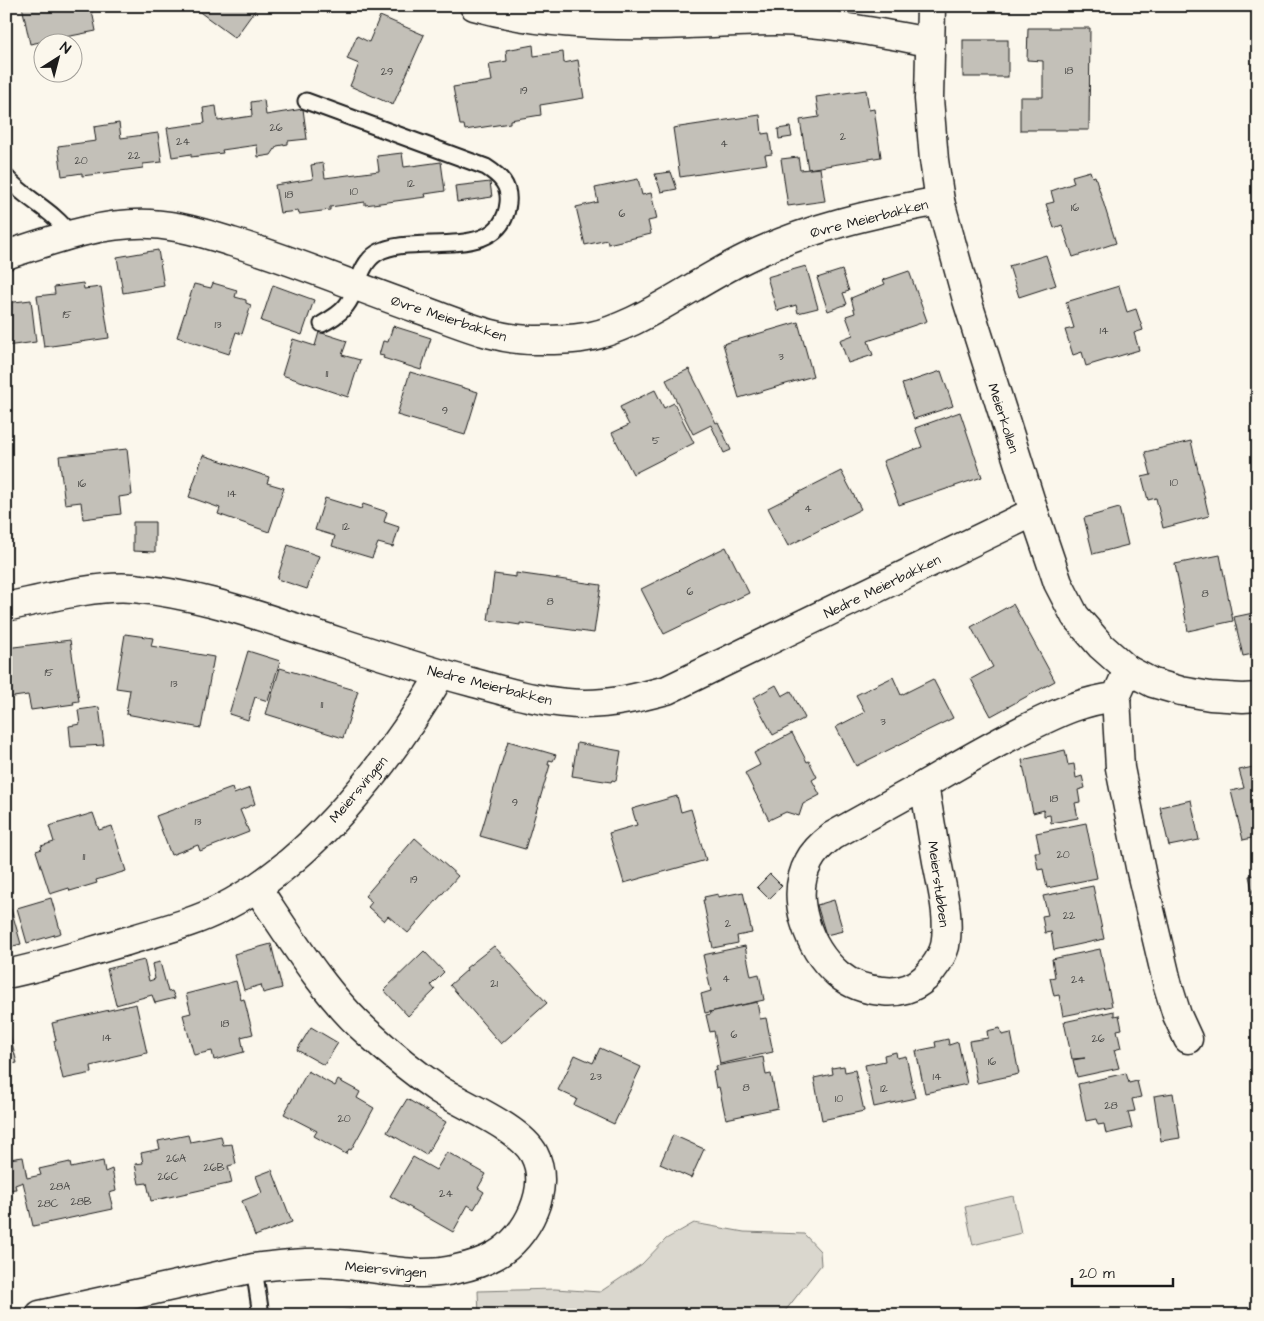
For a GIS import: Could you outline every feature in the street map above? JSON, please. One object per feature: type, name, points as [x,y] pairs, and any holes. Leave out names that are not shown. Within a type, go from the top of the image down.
[{"type":"street","points":[[474,6],[502,14],[558,22],[651,25],[776,21],[819,24],[930,42]]},
{"type":"street","name":"Meierkollen","points":[[931,6],[929,99],[934,160],[940,201],[967,300],[1058,583],[1075,616],[1101,646],[1128,670],[1153,683],[1181,692],[1210,696],[1258,697]]},
{"type":"street","name":"Øvre Meierbakken","points":[[6,255],[88,229],[152,224],[214,236],[262,251],[356,287],[511,339],[561,340],[593,336],[623,325],[657,310],[745,258],[788,240],[841,222],[940,201]]},
{"type":"street","name":"Nedre Meierbakken","points":[[6,607],[102,588],[131,588],[166,592],[250,613],[441,674],[511,693],[542,700],[587,704],[632,699],[667,690],[1034,512]]},
{"type":"street","points":[[1128,670],[1116,697],[1120,768],[1141,872],[1168,986],[1177,1015],[1188,1039]]},
{"type":"street","name":"Meiersvingen","points":[[6,974],[188,923],[220,910],[257,888],[301,852],[349,802],[402,736],[441,674]]},
{"type":"street","name":"Meierstubben","points":[[924,785],[947,924],[944,947],[937,962],[919,984],[905,990],[889,992],[870,990],[838,974],[824,958],[811,938],[803,916],[800,896],[802,877],[809,860],[819,847],[832,836],[992,745],[1074,706],[1095,699],[1116,697]]},
{"type":"street","name":"Meiersvingen","points":[[40,1315],[254,1268],[290,1264],[327,1263],[423,1274],[455,1270],[479,1264],[498,1255],[521,1232],[532,1216],[538,1198],[540,1181],[534,1154],[510,1131],[437,1089],[365,1030],[337,1000],[316,973],[257,888]]},
{"type":"lane","points":[[306,101],[486,167],[498,174],[509,194],[505,218],[495,230],[474,242],[395,246],[376,254],[365,266],[347,306],[334,318],[322,324]]},
{"type":"lane","points":[[9,184],[53,215],[70,234]]},
{"type":"lane","points":[[254,1268],[261,1315]]},
{"type":"shaded area","points":[[1013,1196],[1021,1233],[973,1245],[965,1207]]},
{"type":"shaded area","points":[[694,1223],[744,1232],[804,1234],[820,1251],[821,1265],[782,1315],[479,1315],[478,1291],[555,1289],[600,1292],[642,1264],[666,1239]]},
{"type":"building","points":[[22,6],[91,6],[96,31],[82,34],[82,32],[32,32],[32,44],[30,44]]},
{"type":"building","points":[[200,6],[258,6],[235,38],[197,10]]},
{"type":"building","points":[[380,16],[424,35],[393,105],[350,86],[359,64],[347,59],[357,36],[369,42]]},
{"type":"building","points":[[1028,28],[1090,28],[1089,130],[1020,130],[1020,97],[1043,97],[1043,61],[1027,60]]},
{"type":"building","points":[[963,40],[1008,40],[1008,77],[963,77]]},
{"type":"building","points":[[533,45],[534,56],[563,52],[564,63],[578,60],[584,98],[540,105],[541,115],[510,120],[510,123],[465,130],[464,125],[460,125],[453,87],[492,81],[489,64],[507,61],[506,50]]},
{"type":"building","points":[[866,90],[869,110],[874,109],[881,157],[808,169],[800,120],[819,117],[816,97]]},
{"type":"building","points":[[264,100],[266,115],[303,109],[307,139],[288,141],[288,144],[277,146],[271,155],[258,157],[257,145],[222,150],[223,153],[191,157],[191,154],[172,157],[167,128],[205,123],[203,108],[216,106],[218,121],[252,116],[251,102]]},
{"type":"building","points":[[760,115],[762,134],[769,133],[772,154],[765,155],[767,164],[680,177],[673,128]]},
{"type":"building","points":[[119,123],[121,138],[158,133],[162,162],[143,164],[143,168],[82,176],[82,173],[62,176],[58,146],[96,141],[94,127]]},
{"type":"building","points":[[790,127],[792,137],[779,139],[778,129]]},
{"type":"building","points":[[402,153],[404,167],[441,162],[445,191],[425,194],[426,197],[365,205],[365,202],[330,207],[330,210],[299,214],[298,211],[280,213],[275,185],[313,179],[311,165],[323,163],[325,178],[379,171],[377,156]]},
{"type":"building","points":[[798,157],[800,170],[820,168],[825,201],[788,206],[781,159]]},
{"type":"building","points":[[1090,171],[1092,177],[1095,176],[1116,243],[1073,257],[1062,225],[1054,228],[1046,204],[1054,202],[1051,191],[1074,183],[1072,176]]},
{"type":"building","points":[[671,172],[677,189],[661,192],[655,174]]},
{"type":"building","points":[[638,179],[642,195],[651,193],[657,219],[648,221],[651,234],[608,244],[607,240],[585,245],[576,207],[598,202],[595,188]]},
{"type":"building","points":[[490,182],[492,197],[457,202],[455,186]]},
{"type":"building","points":[[158,250],[164,286],[123,293],[117,257]]},
{"type":"building","points":[[1046,255],[1056,285],[1019,297],[1009,266]]},
{"type":"building","points":[[806,266],[818,308],[798,313],[796,305],[777,311],[767,277]]},
{"type":"building","points":[[842,270],[849,291],[843,293],[847,304],[828,311],[817,278]]},
{"type":"building","points":[[909,271],[927,321],[868,341],[873,355],[848,363],[840,340],[853,335],[846,316],[855,313],[851,298],[885,284],[883,280]]},
{"type":"building","points":[[83,283],[84,289],[101,287],[109,338],[44,347],[37,296],[55,294],[54,287]]},
{"type":"building","points":[[213,283],[237,290],[235,297],[246,300],[246,303],[251,305],[242,334],[236,332],[229,354],[177,337],[194,284],[211,288]]},
{"type":"building","points":[[273,285],[314,300],[302,335],[261,321]]},
{"type":"building","points":[[1119,286],[1127,312],[1136,309],[1143,330],[1134,333],[1139,350],[1086,366],[1082,352],[1073,355],[1065,330],[1074,328],[1066,302]]},
{"type":"building","points":[[31,300],[36,342],[6,346],[6,303]]},
{"type":"building","points":[[798,322],[813,376],[739,398],[723,344]]},
{"type":"building","points":[[393,326],[431,338],[421,370],[379,355],[383,341],[388,342]]},
{"type":"building","points":[[319,332],[347,341],[342,355],[360,360],[348,397],[282,375],[293,339],[315,346]]},
{"type":"building","points":[[689,369],[731,450],[724,453],[711,425],[693,434],[666,380]]},
{"type":"building","points":[[941,371],[953,406],[914,419],[902,384]]},
{"type":"building","points":[[410,372],[478,392],[465,435],[397,415]]},
{"type":"building","points":[[655,390],[664,408],[674,403],[694,443],[633,474],[612,433],[629,425],[620,407]]},
{"type":"building","points":[[960,412],[982,477],[899,505],[883,461],[922,447],[915,428]]},
{"type":"building","points":[[1191,441],[1209,516],[1163,528],[1156,498],[1148,500],[1142,477],[1151,475],[1145,452]]},
{"type":"building","points":[[127,449],[132,495],[119,497],[121,514],[83,519],[81,502],[65,504],[59,456]]},
{"type":"building","points":[[203,455],[269,477],[267,483],[284,488],[269,532],[218,514],[220,508],[189,497]]},
{"type":"building","points":[[841,471],[861,509],[788,546],[768,508]]},
{"type":"building","points":[[325,498],[361,509],[363,504],[387,512],[384,522],[399,527],[393,547],[378,543],[372,558],[332,546],[335,536],[315,530]]},
{"type":"building","points":[[1119,508],[1128,545],[1093,554],[1084,518]]},
{"type":"building","points":[[133,522],[155,522],[155,552],[133,551]]},
{"type":"building","points":[[288,545],[319,556],[307,589],[277,579]]},
{"type":"building","points":[[726,547],[749,593],[664,634],[641,589]]},
{"type":"building","points":[[1220,555],[1233,621],[1188,631],[1175,564]]},
{"type":"building","points":[[516,573],[601,585],[594,633],[488,620],[494,574],[516,577]]},
{"type":"building","points":[[1013,604],[1055,681],[991,716],[971,679],[993,667],[971,627]]},
{"type":"building","points":[[1258,612],[1258,653],[1243,656],[1234,617]]},
{"type":"building","points":[[125,634],[153,638],[151,646],[214,657],[201,728],[126,714],[130,690],[116,688]]},
{"type":"building","points":[[70,640],[79,701],[73,702],[74,704],[31,710],[28,695],[6,698],[6,648]]},
{"type":"building","points":[[248,651],[280,661],[268,701],[255,697],[248,720],[229,714]]},
{"type":"building","points":[[280,668],[358,691],[343,738],[266,714]]},
{"type":"building","points":[[893,677],[901,695],[933,679],[953,718],[856,766],[836,727],[865,712],[856,695]]},
{"type":"building","points":[[776,685],[782,696],[791,691],[805,718],[773,735],[753,698]]},
{"type":"building","points":[[99,707],[104,745],[71,747],[69,726],[80,724],[78,710]]},
{"type":"building","points":[[792,733],[817,777],[812,780],[820,795],[803,804],[799,816],[786,812],[769,820],[745,773],[760,765],[754,753]]},
{"type":"building","points":[[508,741],[556,755],[553,761],[549,760],[548,765],[550,765],[525,849],[480,836]]},
{"type":"building","points":[[577,743],[621,751],[616,781],[612,780],[611,782],[572,776]]},
{"type":"building","points":[[1065,750],[1068,765],[1074,764],[1076,778],[1082,776],[1085,788],[1078,790],[1080,802],[1075,803],[1078,818],[1051,823],[1050,815],[1044,816],[1044,810],[1033,813],[1022,760]]},
{"type":"building","points":[[1258,766],[1258,846],[1256,837],[1243,840],[1231,791],[1244,788],[1239,770]]},
{"type":"building","points":[[232,788],[234,794],[250,788],[255,804],[240,810],[249,832],[200,851],[198,845],[171,855],[156,816]]},
{"type":"building","points":[[677,796],[681,812],[691,809],[706,860],[624,883],[609,833],[637,825],[632,809]]},
{"type":"building","points":[[1191,800],[1199,840],[1169,846],[1160,807]]},
{"type":"building","points":[[93,813],[99,830],[112,826],[126,871],[96,880],[97,883],[70,891],[69,888],[50,894],[36,851],[42,849],[41,846],[54,842],[49,826]]},
{"type":"building","points":[[1086,823],[1097,878],[1047,888],[1043,869],[1038,870],[1035,852],[1040,852],[1036,833]]},
{"type":"building","points":[[415,838],[458,876],[408,933],[388,916],[384,921],[368,907],[372,902],[365,896]]},
{"type":"building","points":[[770,874],[782,886],[769,899],[757,887]]},
{"type":"building","points":[[1258,874],[1258,911],[1257,911],[1249,876]]},
{"type":"building","points":[[1093,886],[1104,939],[1054,950],[1051,932],[1045,933],[1042,916],[1048,915],[1043,896]]},
{"type":"building","points":[[743,892],[752,933],[737,936],[738,943],[713,948],[703,900],[705,900],[704,897],[718,894],[718,897]]},
{"type":"building","points":[[51,898],[61,933],[27,943],[17,908]]},
{"type":"building","points":[[834,900],[843,931],[826,935],[817,905]]},
{"type":"building","points":[[11,909],[21,944],[6,948],[6,910]]},
{"type":"building","points":[[271,944],[282,988],[263,993],[261,985],[244,990],[234,954]]},
{"type":"building","points":[[494,946],[547,1003],[501,1044],[450,985],[467,970],[466,968]]},
{"type":"building","points":[[745,946],[751,976],[759,974],[764,1000],[705,1013],[701,994],[711,991],[703,955]]},
{"type":"building","points":[[1100,949],[1112,1006],[1063,1016],[1059,995],[1054,996],[1050,978],[1055,977],[1052,959]]},
{"type":"building","points":[[424,951],[444,972],[431,985],[435,990],[408,1016],[384,990]]},
{"type":"building","points":[[144,960],[149,981],[155,979],[152,964],[160,962],[168,992],[172,991],[175,998],[155,1003],[152,995],[116,1005],[107,969]]},
{"type":"building","points":[[236,981],[241,1000],[244,999],[253,1034],[241,1037],[244,1052],[214,1060],[212,1051],[194,1055],[183,1015],[191,1013],[186,994]]},
{"type":"building","points":[[757,1002],[760,1019],[766,1018],[773,1052],[720,1064],[714,1031],[710,1032],[706,1015],[711,1014],[710,1012]]},
{"type":"building","points":[[136,1004],[147,1053],[91,1066],[92,1073],[63,1079],[54,1041],[56,1040],[52,1023]]},
{"type":"building","points":[[1114,1011],[1114,1016],[1119,1015],[1122,1029],[1117,1030],[1121,1048],[1114,1050],[1119,1068],[1077,1077],[1073,1060],[1085,1058],[1072,1059],[1064,1022]]},
{"type":"building","points":[[6,1019],[17,1063],[6,1065]]},
{"type":"building","points":[[311,1027],[338,1043],[324,1065],[297,1050]]},
{"type":"building","points":[[1000,1028],[1002,1035],[1011,1033],[1019,1074],[977,1083],[969,1041],[988,1038],[987,1031]]},
{"type":"building","points":[[948,1039],[949,1045],[958,1042],[967,1084],[925,1093],[916,1051],[936,1047],[935,1042]]},
{"type":"building","points":[[600,1048],[641,1067],[614,1124],[574,1105],[577,1099],[558,1090],[575,1055],[593,1063]]},
{"type":"building","points":[[896,1052],[897,1058],[906,1056],[915,1098],[874,1107],[865,1065],[885,1061],[884,1055]]},
{"type":"building","points":[[763,1057],[766,1075],[771,1074],[778,1108],[726,1119],[719,1087],[716,1088],[713,1071],[717,1070],[716,1066]]},
{"type":"building","points":[[844,1066],[845,1072],[855,1070],[864,1111],[822,1120],[814,1078],[833,1074],[832,1068]]},
{"type":"building","points":[[308,1071],[335,1086],[338,1080],[360,1092],[357,1098],[374,1108],[351,1150],[349,1149],[346,1154],[314,1136],[317,1131],[284,1114]]},
{"type":"building","points":[[1126,1073],[1129,1083],[1137,1081],[1141,1097],[1132,1099],[1135,1111],[1128,1112],[1132,1128],[1106,1134],[1104,1124],[1098,1125],[1096,1119],[1086,1121],[1078,1084]]},
{"type":"building","points":[[1173,1093],[1180,1138],[1161,1141],[1154,1096]]},
{"type":"building","points":[[407,1099],[446,1122],[426,1155],[387,1132]]},
{"type":"building","points":[[188,1135],[190,1142],[221,1136],[223,1145],[232,1144],[236,1164],[228,1166],[232,1183],[151,1201],[147,1183],[139,1184],[135,1164],[143,1163],[141,1153],[160,1149],[158,1141]]},
{"type":"building","points":[[673,1135],[704,1149],[691,1178],[660,1164]]},
{"type":"building","points":[[447,1152],[486,1174],[478,1188],[484,1192],[474,1209],[468,1205],[453,1232],[390,1196],[413,1157],[436,1170]]},
{"type":"building","points":[[23,1157],[27,1178],[41,1175],[39,1169],[70,1162],[71,1168],[103,1161],[105,1172],[112,1169],[116,1191],[109,1193],[113,1209],[33,1226],[23,1182],[15,1185],[16,1189],[6,1190],[6,1164],[10,1164],[9,1159]]},
{"type":"building","points":[[272,1170],[292,1222],[255,1236],[242,1201],[262,1193],[256,1176]]},
{"type":"building","points":[[351,1310],[352,1315],[319,1315]]}]
